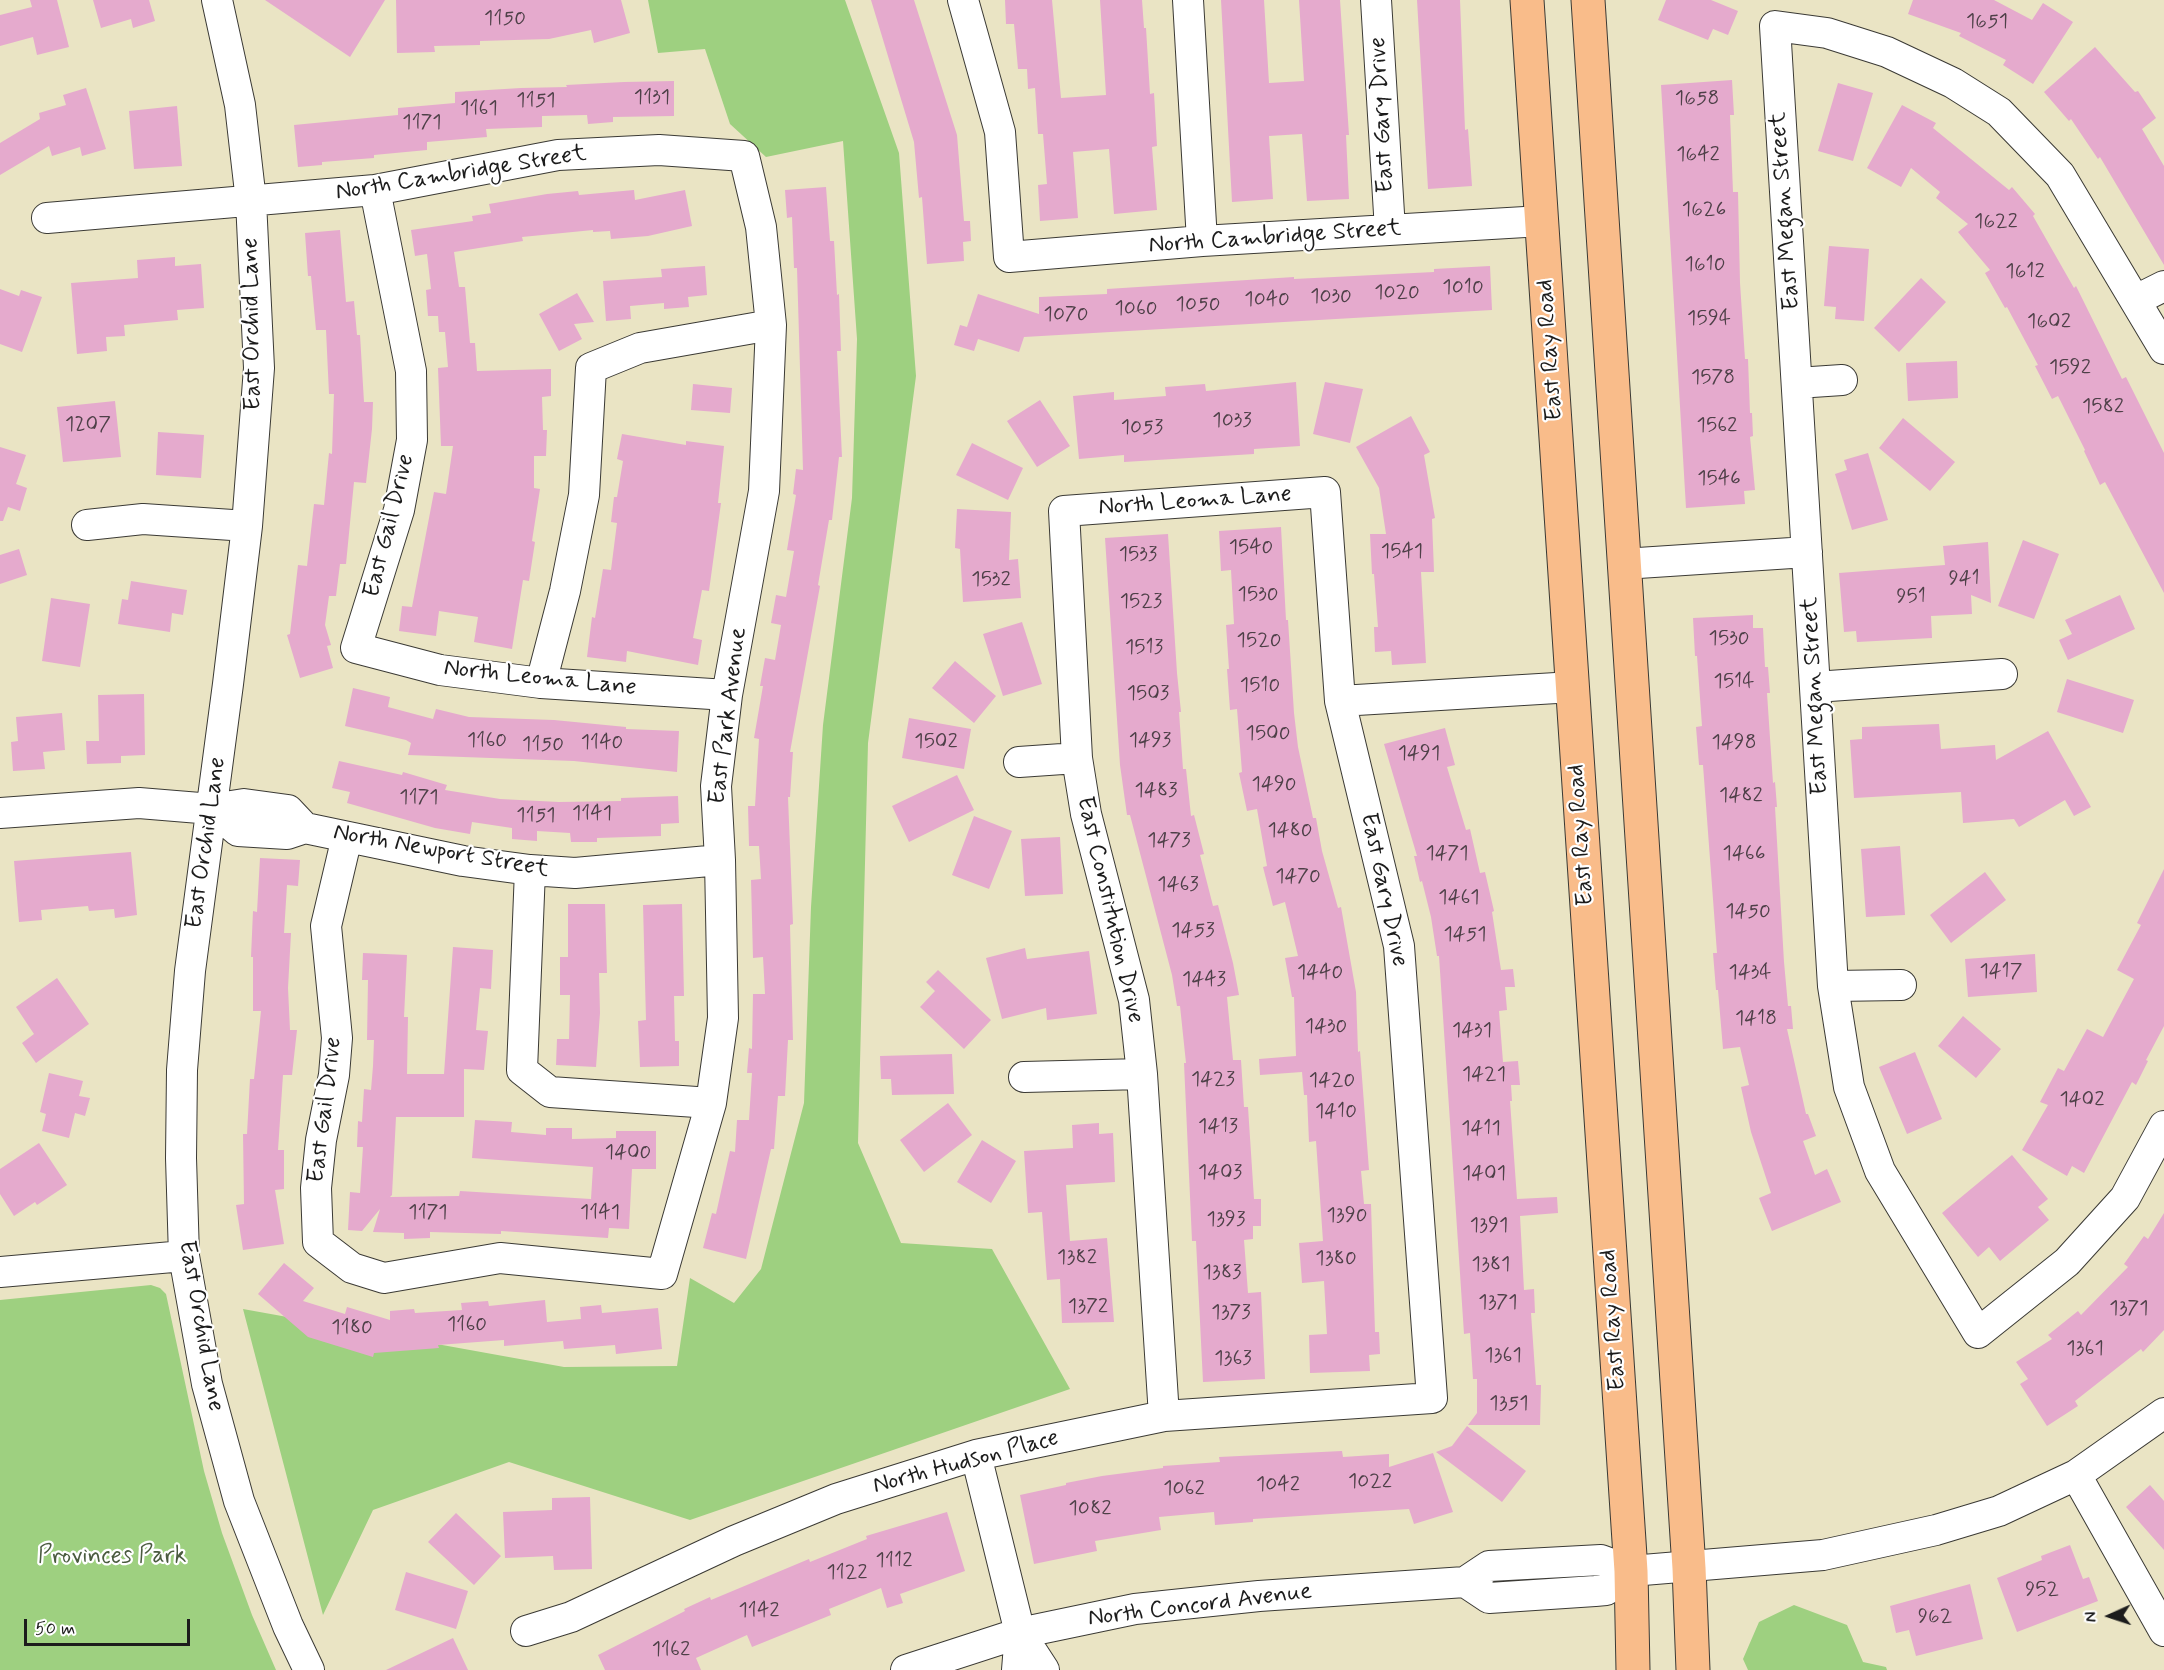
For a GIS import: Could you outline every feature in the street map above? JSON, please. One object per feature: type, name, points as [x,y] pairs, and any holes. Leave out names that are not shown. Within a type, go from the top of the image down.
[{"type":"main road","name":"East Ray Road","points":[[1527,0],[1631,1572],[1633,1670]]},
{"type":"main road","points":[[1588,0],[1689,1568],[1693,1670]]},
{"type":"street","name":"East Orchid Lane","points":[[216,0],[240,105],[250,201],[259,368],[247,526],[190,971],[182,1070],[181,1158],[184,1256],[207,1384],[239,1501],[288,1626],[309,1670]]},
{"type":"street","name":"North Cambridge Street","points":[[963,0],[1000,132],[1009,257],[1202,241],[1542,221]]},
{"type":"street","points":[[1188,0],[1202,241]]},
{"type":"street","name":"East Gary Drive","points":[[1376,0],[1389,230]]},
{"type":"street","name":"East Megan Street","points":[[2136,300],[2060,175],[1999,112],[1953,83],[1887,52],[1827,33],[1775,26],[1833,986],[1849,1087],[1880,1171],[1978,1333],[2067,1262],[2125,1198],[2164,1126]]},
{"type":"street","name":"North Cambridge Street","points":[[48,218],[375,190],[558,155],[659,150],[744,156]]},
{"type":"street","name":"East Park Avenue","points":[[662,1274],[711,1102],[723,1018],[716,786],[727,695],[764,491],[771,325],[761,227],[744,156]]},
{"type":"street","name":"East Gail Drive","points":[[356,648],[399,510],[412,440],[411,371],[375,190]]},
{"type":"street","points":[[2164,286],[2136,300],[2164,349]]},
{"type":"street","points":[[541,683],[565,591],[584,495],[591,368],[640,348],[771,325]]},
{"type":"street","points":[[1797,383],[1842,380]]},
{"type":"street","name":"East Gary Drive","points":[[1325,492],[1340,701],[1399,946],[1432,1398]]},
{"type":"street","name":"North Leoma Lane","points":[[1064,511],[1325,492]]},
{"type":"street","name":"East Constitution Drive","points":[[1064,511],[1077,758],[1086,814],[1134,1000],[1142,1074],[1164,1416]]},
{"type":"street","points":[[87,525],[143,519],[247,526]]},
{"type":"street","points":[[1623,564],[1807,552]]},
{"type":"street","name":"North Leoma Lane","points":[[356,648],[440,670],[541,683],[727,695]]},
{"type":"street","points":[[1815,687],[2002,674]]},
{"type":"street","points":[[1340,701],[1573,687]]},
{"type":"street","points":[[1019,762],[1077,758]]},
{"type":"street","name":"North Newport Street","points":[[0,813],[139,803],[212,809],[244,804],[288,810],[305,828],[463,861],[530,870],[575,873],[720,860]]},
{"type":"street","name":"East Gail Drive","points":[[348,837],[326,926],[337,1038],[334,1075],[321,1140],[316,1188],[318,1242],[352,1268],[384,1278],[500,1258],[662,1274]]},
{"type":"street","points":[[530,870],[522,1070],[550,1092],[711,1102]]},
{"type":"street","points":[[1833,986],[1900,985]]},
{"type":"street","points":[[1024,1077],[1142,1074]]},
{"type":"street","points":[[0,1272],[184,1256]]},
{"type":"street","name":"North Hudson Place","points":[[526,1631],[571,1617],[734,1541],[836,1499],[976,1455],[1164,1416],[1432,1398]]},
{"type":"street","points":[[1631,1572],[1823,1555],[1936,1530],[1999,1511],[2076,1475],[2164,1413]]},
{"type":"street","points":[[976,1455],[1020,1633],[1017,1670]]},
{"type":"street","points":[[2076,1475],[2164,1631]]},
{"type":"street","name":"North Concord Avenue","points":[[906,1670],[1020,1633],[1135,1609],[1259,1596],[1465,1582],[1489,1598],[1572,1593],[1606,1590],[1631,1572]]},
{"type":"street","points":[[1020,1633],[1044,1670]]},
{"type":"green space","points":[[648,0],[845,0],[899,153],[916,376],[868,743],[858,1143],[901,1243],[992,1249],[1070,1389],[690,1520],[509,1462],[373,1510],[323,1615],[243,1309],[564,1367],[677,1366],[690,1278],[734,1303],[761,1269],[804,1103],[811,907],[823,725],[852,498],[857,339],[843,141],[766,157],[730,124],[705,49],[658,53]]},
{"type":"green space","name":"Provinces Park","points":[[151,1285],[160,1288],[166,1294],[204,1471],[222,1533],[252,1615],[276,1670],[0,1670],[0,1300]]},
{"type":"green space","points":[[1794,1605],[1847,1625],[1863,1662],[1886,1667],[1887,1670],[1748,1670],[1743,1659],[1759,1622]]},
{"type":"building","points":[[30,0],[57,0],[69,47],[37,55],[33,37],[0,46],[0,15],[32,7]]},
{"type":"building","points":[[93,0],[149,0],[155,21],[133,28],[131,19],[101,28]]},
{"type":"building","points":[[265,0],[385,0],[350,57]]},
{"type":"building","points":[[396,0],[621,0],[630,33],[594,43],[591,30],[549,39],[480,41],[480,45],[434,46],[435,52],[397,53]]},
{"type":"building","points":[[871,0],[914,0],[957,135],[964,221],[970,221],[971,241],[963,242],[964,261],[927,264],[922,197],[919,198],[914,142]]},
{"type":"building","points":[[1005,0],[1052,0],[1061,98],[1106,95],[1100,0],[1142,0],[1150,94],[1154,93],[1157,146],[1152,147],[1157,210],[1114,214],[1109,149],[1073,152],[1078,218],[1040,221],[1038,185],[1047,184],[1043,134],[1038,134],[1035,88],[1028,89],[1027,69],[1018,69],[1014,24],[1006,24]]},
{"type":"building","points":[[1221,0],[1264,0],[1269,83],[1304,81],[1299,0],[1340,0],[1349,135],[1346,135],[1349,199],[1307,201],[1302,134],[1269,136],[1273,199],[1232,202]]},
{"type":"building","points":[[1417,0],[1460,0],[1465,130],[1468,129],[1472,186],[1428,189]]},
{"type":"building","points":[[1666,0],[1711,0],[1738,11],[1728,35],[1713,29],[1708,40],[1658,20]]},
{"type":"building","points":[[1913,0],[1994,0],[2032,20],[2043,3],[2073,22],[2033,84],[2003,65],[2006,60],[1959,36],[1961,33],[1908,14]]},
{"type":"building","points":[[2095,47],[2135,92],[2138,91],[2156,118],[2142,129],[2164,166],[2164,265],[2100,157],[2098,159],[2071,119],[2069,121],[2044,92]]},
{"type":"building","points":[[1732,80],[1734,115],[1730,115],[1733,192],[1738,192],[1740,283],[1745,359],[1748,359],[1750,413],[1752,413],[1753,436],[1750,437],[1755,490],[1744,491],[1745,504],[1686,508],[1661,85]]},
{"type":"building","points":[[674,81],[674,116],[613,117],[613,122],[588,124],[587,115],[542,116],[542,127],[486,129],[487,137],[427,142],[427,150],[374,155],[374,158],[322,162],[322,165],[298,167],[294,125],[398,115],[398,108],[455,103],[455,92]]},
{"type":"building","points":[[1838,83],[1873,93],[1853,161],[1818,151]]},
{"type":"building","points":[[86,88],[106,149],[82,156],[80,147],[52,156],[49,146],[0,175],[0,143],[40,119],[39,113],[66,105],[63,95]]},
{"type":"building","points":[[1902,105],[1936,123],[1933,128],[2009,190],[2012,187],[2035,214],[2033,216],[2074,288],[2076,286],[2122,379],[2126,377],[2164,453],[2164,593],[2105,482],[2100,485],[2058,396],[2052,399],[2035,366],[2038,365],[2007,307],[2005,308],[1985,273],[1990,270],[1958,232],[1968,224],[1936,198],[1940,192],[1911,168],[1901,187],[1867,168]]},
{"type":"building","points":[[177,106],[182,166],[134,169],[129,111]]},
{"type":"building","points":[[826,187],[830,241],[834,241],[837,295],[839,294],[841,351],[837,351],[842,457],[839,457],[832,520],[829,520],[818,585],[820,586],[790,752],[793,752],[790,797],[788,797],[793,924],[790,925],[793,1040],[788,1040],[785,1096],[778,1096],[774,1149],[771,1149],[746,1259],[703,1248],[712,1213],[716,1214],[730,1151],[735,1152],[737,1120],[749,1120],[752,1073],[747,1073],[749,1048],[752,1049],[753,994],[765,994],[763,957],[753,958],[751,880],[761,879],[759,846],[749,846],[748,806],[755,806],[759,739],[754,738],[763,686],[760,686],[765,658],[775,660],[781,625],[771,623],[776,595],[786,597],[794,551],[787,550],[796,495],[793,494],[796,469],[803,470],[797,268],[794,268],[792,217],[787,218],[785,190]]},
{"type":"building","points":[[634,190],[635,200],[685,190],[692,226],[648,236],[611,239],[610,231],[593,232],[593,230],[522,237],[523,241],[454,252],[459,287],[465,287],[470,343],[475,343],[477,371],[551,369],[551,396],[542,397],[543,430],[547,430],[546,456],[534,456],[534,488],[540,489],[532,541],[535,542],[529,581],[523,580],[512,649],[474,642],[478,617],[439,611],[436,636],[399,631],[402,606],[412,607],[434,492],[446,494],[453,446],[441,446],[438,368],[448,367],[445,332],[439,332],[438,316],[428,316],[426,290],[431,289],[427,254],[415,256],[411,230],[473,221],[472,216],[491,213],[489,204],[578,191],[579,195]]},
{"type":"building","points":[[340,230],[346,302],[354,301],[357,335],[360,335],[364,402],[373,402],[372,429],[366,483],[354,482],[346,564],[340,564],[336,596],[329,596],[325,625],[331,645],[327,646],[333,668],[300,678],[287,635],[290,634],[298,565],[307,566],[314,504],[324,505],[329,453],[332,454],[334,394],[329,394],[326,330],[316,330],[311,276],[308,276],[305,233]]},
{"type":"building","points":[[1829,246],[1869,249],[1864,321],[1835,319],[1836,307],[1824,306]]},
{"type":"building","points":[[175,257],[175,266],[201,264],[204,308],[177,310],[178,320],[124,325],[125,336],[106,337],[107,351],[77,354],[71,283],[138,278],[137,260]]},
{"type":"building","points":[[705,266],[707,295],[688,297],[689,307],[664,309],[664,303],[630,306],[631,319],[606,321],[603,281],[662,277],[661,269]]},
{"type":"building","points":[[1490,266],[1492,310],[1024,337],[1019,352],[978,339],[974,351],[954,345],[960,325],[967,327],[978,294],[1039,314],[1039,297],[1107,294],[1107,289],[1294,277],[1294,279],[1434,272],[1434,269]]},
{"type":"building","points":[[1921,278],[1946,302],[1899,352],[1874,328]]},
{"type":"building","points":[[0,289],[19,296],[21,290],[42,297],[22,352],[0,344]]},
{"type":"building","points":[[577,293],[594,322],[574,324],[582,339],[559,351],[539,314]]},
{"type":"building","points":[[1957,361],[1958,398],[1908,401],[1906,363]]},
{"type":"building","points":[[1296,382],[1300,446],[1254,449],[1254,454],[1124,462],[1124,455],[1079,459],[1073,396],[1114,392],[1114,400],[1166,396],[1165,387],[1205,384],[1206,391]]},
{"type":"building","points":[[1325,382],[1363,389],[1350,443],[1313,434]]},
{"type":"building","points":[[693,384],[732,388],[730,413],[691,410]]},
{"type":"building","points":[[1040,400],[1070,446],[1037,467],[1007,421]]},
{"type":"building","points":[[115,401],[121,457],[63,462],[57,407]]},
{"type":"building","points":[[1411,416],[1430,452],[1424,455],[1435,518],[1432,519],[1434,572],[1421,572],[1426,663],[1392,665],[1391,651],[1375,652],[1374,627],[1378,627],[1370,534],[1386,534],[1379,488],[1356,447]]},
{"type":"building","points":[[1903,418],[1955,462],[1930,491],[1879,448]]},
{"type":"building","points":[[158,432],[204,435],[201,478],[156,475]]},
{"type":"building","points":[[622,434],[686,445],[686,441],[724,446],[718,503],[721,503],[709,591],[702,590],[693,638],[702,640],[698,665],[627,651],[626,662],[587,657],[592,617],[595,618],[603,569],[611,570],[617,523],[611,522],[614,497],[617,497],[623,461],[617,459]]},
{"type":"building","points":[[972,443],[1023,468],[1008,500],[956,475]]},
{"type":"building","points":[[0,447],[26,455],[16,484],[27,488],[20,511],[8,507],[3,521],[0,521]]},
{"type":"building","points":[[1868,453],[1888,520],[1852,530],[1835,474],[1847,470],[1844,460]]},
{"type":"building","points":[[957,509],[1011,512],[1009,560],[1018,559],[1021,598],[963,602],[960,549],[955,548]]},
{"type":"building","points":[[1281,527],[1286,620],[1288,620],[1298,747],[1313,818],[1316,818],[1322,851],[1338,908],[1341,907],[1356,992],[1358,1052],[1360,1051],[1369,1170],[1361,1171],[1364,1204],[1371,1204],[1375,1332],[1379,1332],[1380,1354],[1369,1355],[1370,1371],[1310,1373],[1309,1335],[1327,1334],[1324,1281],[1302,1283],[1299,1243],[1323,1241],[1316,1141],[1309,1142],[1307,1095],[1304,1095],[1302,1072],[1260,1075],[1259,1059],[1296,1056],[1294,997],[1292,997],[1285,958],[1298,956],[1285,902],[1273,906],[1263,867],[1267,866],[1257,809],[1247,811],[1239,773],[1242,772],[1237,709],[1230,710],[1227,669],[1229,669],[1226,625],[1234,624],[1231,570],[1221,571],[1219,531]]},
{"type":"building","points":[[1168,534],[1183,769],[1186,769],[1191,816],[1194,815],[1204,854],[1200,855],[1213,906],[1218,905],[1239,995],[1227,997],[1233,1060],[1241,1060],[1244,1107],[1248,1107],[1254,1199],[1261,1199],[1261,1226],[1253,1226],[1253,1239],[1244,1240],[1248,1293],[1261,1292],[1265,1379],[1203,1382],[1196,1241],[1192,1241],[1184,1063],[1186,1063],[1180,1006],[1177,1006],[1172,975],[1130,815],[1127,815],[1120,765],[1105,538]]},
{"type":"building","points":[[2023,540],[2059,554],[2034,619],[1998,606]]},
{"type":"building","points":[[1988,542],[1991,603],[1971,595],[1972,614],[1931,616],[1932,638],[1857,642],[1856,631],[1844,632],[1839,573],[1945,565],[1943,546]]},
{"type":"building","points":[[19,549],[27,575],[0,584],[0,555]]},
{"type":"building","points":[[131,581],[187,590],[183,615],[172,613],[170,632],[118,624],[122,599],[128,600]]},
{"type":"building","points":[[2120,595],[2135,629],[2068,660],[2059,640],[2072,634],[2065,620]]},
{"type":"building","points":[[51,598],[90,604],[80,667],[42,661]]},
{"type":"building","points":[[1753,615],[1753,628],[1763,628],[1765,667],[1768,667],[1770,693],[1767,693],[1773,783],[1775,782],[1777,807],[1775,807],[1784,962],[1788,1006],[1791,1006],[1793,1029],[1787,1029],[1806,1114],[1808,1114],[1816,1136],[1803,1141],[1815,1175],[1827,1169],[1841,1202],[1772,1231],[1759,1198],[1771,1193],[1751,1132],[1741,1087],[1749,1085],[1740,1047],[1723,1049],[1713,953],[1717,953],[1703,765],[1699,765],[1696,727],[1702,726],[1693,618]]},
{"type":"building","points":[[1022,622],[1042,684],[1003,696],[983,634]]},
{"type":"building","points":[[955,661],[996,696],[974,723],[932,688]]},
{"type":"building","points":[[2067,679],[2134,700],[2123,733],[2057,712]]},
{"type":"building","points":[[353,688],[390,697],[388,707],[433,719],[436,709],[469,717],[554,720],[626,727],[626,729],[679,731],[677,772],[574,761],[408,755],[411,743],[406,740],[345,726]]},
{"type":"building","points":[[144,694],[145,755],[121,756],[121,763],[87,764],[86,741],[99,741],[98,695]]},
{"type":"building","points":[[62,713],[65,750],[43,752],[45,769],[13,771],[11,742],[18,741],[16,717]]},
{"type":"building","points":[[909,718],[971,729],[964,769],[902,758]]},
{"type":"building","points":[[1939,724],[1941,749],[1995,745],[1996,760],[2048,731],[2091,807],[2074,816],[2065,800],[2019,827],[2014,819],[1963,823],[1961,792],[1854,798],[1850,740],[1862,739],[1862,727]]},
{"type":"building","points":[[1445,728],[1455,765],[1447,767],[1466,830],[1470,829],[1480,873],[1485,872],[1494,911],[1492,912],[1501,970],[1513,969],[1515,987],[1505,987],[1507,1010],[1499,1011],[1503,1062],[1518,1061],[1520,1085],[1511,1085],[1512,1101],[1510,1101],[1517,1199],[1557,1197],[1558,1213],[1520,1216],[1524,1290],[1534,1289],[1535,1313],[1531,1313],[1536,1385],[1541,1385],[1540,1425],[1468,1425],[1477,1413],[1477,1379],[1473,1379],[1470,1333],[1464,1334],[1439,956],[1437,956],[1431,917],[1414,856],[1417,856],[1384,744]]},
{"type":"building","points":[[339,761],[402,775],[403,772],[447,785],[445,790],[500,799],[559,802],[621,801],[621,798],[678,796],[679,823],[661,824],[661,836],[597,838],[597,842],[571,842],[570,833],[537,831],[537,841],[512,839],[512,828],[472,822],[470,834],[435,828],[347,803],[350,792],[332,788]]},
{"type":"building","points":[[957,775],[974,810],[909,842],[892,806]]},
{"type":"building","points":[[974,816],[1012,831],[989,889],[952,875]]},
{"type":"building","points":[[1060,837],[1063,894],[1025,896],[1021,839]]},
{"type":"building","points":[[1900,846],[1905,915],[1866,917],[1861,849]]},
{"type":"building","points":[[131,852],[137,915],[115,918],[114,909],[89,911],[88,906],[41,910],[42,920],[19,922],[14,861]]},
{"type":"building","points":[[260,858],[300,860],[298,886],[287,885],[284,933],[291,933],[288,988],[290,1030],[297,1030],[292,1075],[283,1075],[278,1150],[284,1150],[284,1189],[275,1190],[284,1244],[243,1250],[236,1205],[244,1204],[243,1134],[247,1134],[250,1079],[254,1079],[261,1011],[253,1011],[253,957],[251,957],[253,911],[257,912]]},
{"type":"building","points":[[2164,869],[2164,1026],[2136,1085],[2132,1082],[2084,1173],[2072,1166],[2067,1176],[2022,1150],[2048,1105],[2040,1102],[2058,1068],[2064,1071],[2087,1029],[2103,1037],[2134,979],[2117,970],[2141,925],[2137,923]]},
{"type":"building","points":[[1985,872],[2006,900],[1951,943],[1930,915]]},
{"type":"building","points":[[568,904],[605,904],[607,973],[599,973],[600,1013],[596,1067],[556,1065],[557,1039],[569,1039],[570,995],[560,995],[560,957],[568,957]]},
{"type":"building","points":[[682,904],[684,996],[674,996],[675,1041],[679,1041],[679,1066],[640,1067],[638,1021],[646,1020],[643,905]]},
{"type":"building","points":[[453,947],[493,950],[491,989],[480,988],[476,1030],[488,1031],[484,1070],[464,1069],[464,1117],[396,1117],[392,1195],[390,1197],[459,1196],[460,1191],[591,1199],[593,1167],[472,1158],[475,1120],[512,1122],[511,1132],[546,1135],[546,1128],[572,1128],[572,1139],[616,1138],[616,1131],[656,1131],[656,1169],[632,1169],[629,1229],[609,1228],[608,1238],[501,1231],[501,1234],[430,1232],[430,1238],[404,1239],[404,1233],[373,1232],[380,1209],[362,1231],[348,1230],[350,1192],[360,1193],[363,1147],[357,1147],[358,1121],[362,1122],[364,1089],[371,1090],[373,1066],[374,1040],[367,1040],[368,980],[362,980],[363,953],[407,955],[404,1017],[408,1017],[407,1074],[444,1074]]},
{"type":"building","points":[[1025,948],[1027,959],[1089,951],[1097,1014],[1047,1020],[1046,1008],[1002,1019],[986,958]]},
{"type":"building","points":[[2035,954],[2037,992],[1968,997],[1965,959]]},
{"type":"building","points":[[938,970],[991,1020],[964,1049],[920,1007],[935,991],[926,982]]},
{"type":"building","points":[[57,978],[89,1024],[36,1063],[22,1043],[34,1034],[16,1007]]},
{"type":"building","points":[[1963,1016],[2001,1049],[1976,1078],[1938,1046]]},
{"type":"building","points":[[1915,1052],[1942,1119],[1907,1134],[1879,1067]]},
{"type":"building","points":[[952,1054],[954,1094],[892,1095],[891,1079],[881,1079],[880,1056]]},
{"type":"building","points":[[49,1073],[83,1081],[79,1096],[90,1098],[85,1116],[75,1113],[69,1138],[42,1131],[46,1114],[40,1112]]},
{"type":"building","points":[[948,1103],[972,1135],[924,1172],[900,1140]]},
{"type":"building","points":[[1099,1123],[1099,1134],[1113,1133],[1115,1182],[1066,1185],[1070,1241],[1107,1238],[1114,1322],[1062,1323],[1060,1279],[1047,1280],[1042,1212],[1028,1213],[1024,1151],[1073,1148],[1072,1125]]},
{"type":"building","points":[[982,1140],[1016,1161],[991,1203],[957,1182]]},
{"type":"building","points":[[39,1143],[67,1185],[37,1205],[35,1202],[14,1216],[0,1194],[0,1169]]},
{"type":"building","points":[[2012,1155],[2048,1199],[2038,1207],[2049,1220],[2000,1261],[1989,1247],[1978,1257],[1942,1213]]},
{"type":"building","points":[[2164,1213],[2164,1330],[2143,1352],[2141,1349],[2075,1401],[2078,1406],[2047,1426],[2020,1384],[2028,1379],[2016,1362],[2052,1339],[2048,1335],[2078,1311],[2081,1315],[2128,1267],[2124,1264],[2144,1236],[2148,1239]]},
{"type":"building","points":[[284,1263],[314,1288],[303,1301],[345,1314],[347,1307],[390,1320],[390,1311],[414,1309],[415,1313],[462,1310],[461,1303],[488,1301],[489,1306],[545,1300],[547,1322],[581,1319],[580,1307],[601,1305],[602,1313],[658,1308],[662,1349],[616,1354],[615,1345],[564,1349],[563,1341],[504,1346],[504,1340],[374,1353],[373,1357],[308,1337],[258,1294]]},
{"type":"building","points":[[1467,1426],[1526,1471],[1502,1502],[1436,1452],[1452,1446]]},
{"type":"building","points":[[1342,1451],[1343,1457],[1389,1454],[1389,1467],[1433,1453],[1453,1512],[1414,1524],[1409,1509],[1253,1519],[1253,1522],[1215,1525],[1214,1512],[1159,1517],[1161,1530],[1095,1541],[1097,1551],[1034,1564],[1020,1495],[1102,1476],[1163,1468],[1163,1466],[1220,1462],[1219,1457]]},
{"type":"building","points":[[2150,1485],[2164,1501],[2164,1550],[2126,1507]]},
{"type":"building","points":[[590,1497],[592,1569],[554,1570],[553,1556],[505,1558],[503,1512],[552,1510],[552,1498]]},
{"type":"building","points":[[947,1512],[965,1571],[900,1594],[903,1603],[887,1608],[881,1588],[829,1609],[831,1615],[752,1647],[747,1635],[696,1658],[701,1670],[605,1670],[598,1655],[710,1597],[711,1600],[809,1559],[810,1562],[867,1539],[866,1536]]},
{"type":"building","points":[[456,1513],[501,1556],[474,1585],[428,1542]]},
{"type":"building","points":[[2070,1545],[2083,1579],[2089,1577],[2098,1601],[2017,1632],[1997,1578],[2042,1560],[2041,1556]]},
{"type":"building","points":[[406,1572],[468,1591],[456,1629],[395,1610]]},
{"type":"building","points":[[1970,1584],[1983,1639],[1916,1656],[1909,1630],[1896,1633],[1890,1606]]},
{"type":"building","points":[[453,1638],[468,1670],[386,1670]]}]
